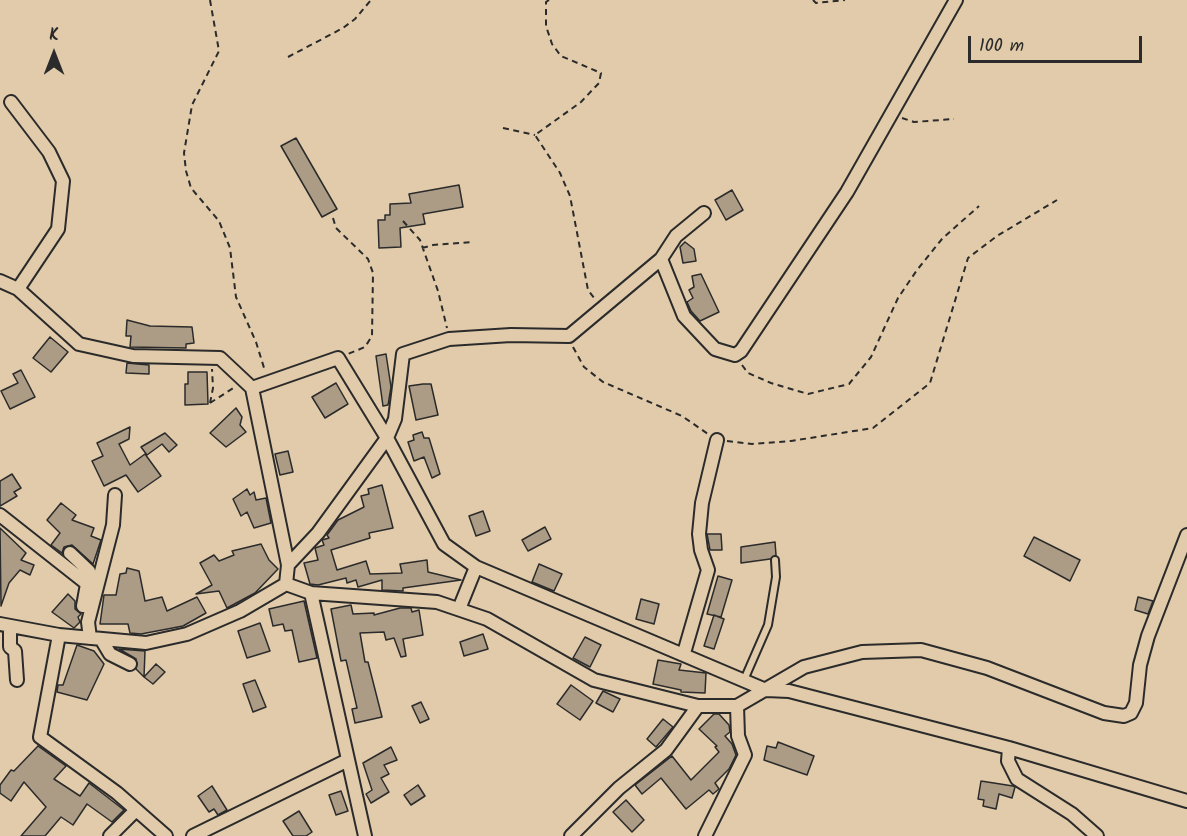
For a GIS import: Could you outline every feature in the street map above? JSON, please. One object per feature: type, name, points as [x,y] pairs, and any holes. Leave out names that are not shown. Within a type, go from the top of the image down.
[{"type":"street","points":[[661,259],[684,316],[715,349],[735,355],[741,351],[840,202],[956,0]]},
{"type":"street","points":[[11,102],[49,152],[63,181],[58,229],[18,289]]},
{"type":"street","points":[[288,564],[318,533],[387,438],[394,419],[403,354],[449,339],[511,335],[569,336],[661,259],[676,236],[704,213]]},
{"type":"street","points":[[0,281],[18,289],[79,344],[133,356],[220,358],[249,385],[288,564],[286,584]]},
{"type":"street","points":[[249,385],[268,382],[338,358],[387,438],[444,544],[476,567],[684,653],[766,690],[789,692],[1009,748],[1187,801]]},
{"type":"street","points":[[684,653],[708,570],[700,550],[699,534],[702,502],[717,440]]},
{"type":"street","points":[[83,606],[113,525],[115,495]]},
{"type":"street","points":[[0,515],[89,586]]},
{"type":"street","points":[[286,584],[311,593],[437,602],[488,619],[594,680],[698,706],[737,706],[804,667],[852,655],[921,650],[987,668],[1104,713],[1124,716],[1131,713],[1136,702],[1140,666],[1148,636],[1187,535]]},
{"type":"street","points":[[70,554],[89,571],[88,621],[95,638],[110,654],[130,664]]},
{"type":"street","points":[[459,609],[476,567]]},
{"type":"street","points":[[17,680],[15,651],[10,648],[5,625],[59,635],[146,643],[187,634],[240,611],[286,584]]},
{"type":"street","points":[[311,593],[365,836]]},
{"type":"street","points":[[59,635],[40,737],[136,810],[166,836]]},
{"type":"street","points":[[571,836],[619,788],[666,750],[698,706]]},
{"type":"street","points":[[705,836],[745,755],[738,736],[737,706]]},
{"type":"street","points":[[1009,748],[1008,761],[1017,779],[1072,814],[1097,836]]},
{"type":"street","points":[[193,836],[348,760]]},
{"type":"street","points":[[110,836],[136,810]]},
{"type":"lane","points":[[744,680],[768,625],[776,577],[775,560]]},
{"type":"path","points":[[210,0],[219,51],[192,105],[184,153],[186,171],[191,188],[219,221],[230,248],[236,297],[256,342],[268,382]]},
{"type":"path","points":[[288,57],[343,28],[355,19],[371,0]]},
{"type":"path","points":[[535,135],[581,102],[599,82],[601,73],[561,56],[552,44],[546,27],[546,2],[549,0]]},
{"type":"path","points":[[813,0],[816,3],[845,0]]},
{"type":"path","points":[[891,114],[914,122],[954,118]]},
{"type":"path","points":[[503,128],[535,135],[560,173],[570,196],[588,290],[602,309]]},
{"type":"path","points":[[569,336],[584,367],[603,382],[682,416],[717,440],[752,444],[791,441],[873,428],[930,383],[968,258],[997,236],[1057,200]]},
{"type":"path","points":[[735,355],[748,373],[808,394],[849,384],[871,357],[898,298],[917,270],[942,239],[979,206]]},
{"type":"path","points":[[333,218],[336,228],[368,260],[373,273],[374,298],[372,336],[365,347],[338,358]]},
{"type":"path","points":[[404,221],[420,240],[438,291],[449,339]]},
{"type":"path","points":[[422,248],[433,244],[472,242]]},
{"type":"path","points":[[210,357],[213,373],[210,403],[249,385]]},
{"type":"building","points":[[296,138],[337,209],[322,217],[281,146]]},
{"type":"building","points":[[459,185],[463,207],[423,214],[425,224],[400,228],[401,247],[379,248],[378,220],[385,220],[385,215],[390,215],[390,204],[411,203],[409,194]]},
{"type":"building","points":[[732,190],[743,210],[726,220],[715,200]]},
{"type":"building","points":[[685,242],[694,249],[696,261],[683,263],[680,247]]},
{"type":"building","points":[[701,274],[719,312],[700,321],[687,302],[693,298],[689,290],[694,287],[692,276]]},
{"type":"building","points":[[127,320],[150,326],[192,327],[194,343],[186,344],[186,348],[130,347],[131,336],[126,336]]},
{"type":"building","points":[[50,337],[68,352],[51,372],[33,358]]},
{"type":"building","points":[[386,354],[391,387],[388,405],[383,406],[376,356]]},
{"type":"building","points":[[127,363],[149,365],[149,374],[126,373]]},
{"type":"building","points":[[21,370],[35,397],[10,409],[1,391],[18,383],[13,374]]},
{"type":"building","points":[[188,372],[207,372],[208,404],[185,405],[185,384],[188,384]]},
{"type":"building","points":[[336,383],[348,404],[325,418],[312,397]]},
{"type":"building","points":[[431,384],[438,415],[416,420],[409,386]]},
{"type":"building","points":[[236,408],[242,417],[240,425],[246,432],[226,447],[210,433]]},
{"type":"building","points":[[130,427],[129,439],[119,444],[130,465],[145,454],[161,476],[138,492],[126,475],[104,486],[92,461],[103,456],[97,443]]},
{"type":"building","points":[[422,432],[424,438],[429,438],[440,474],[432,478],[424,457],[414,461],[408,442],[414,440],[413,435]]},
{"type":"building","points":[[165,433],[177,445],[169,452],[162,444],[147,455],[141,447]]},
{"type":"building","points":[[288,451],[293,472],[280,475],[275,454]]},
{"type":"building","points":[[12,474],[21,488],[14,492],[17,496],[0,506],[0,481]]},
{"type":"building","points":[[382,485],[393,528],[369,533],[370,538],[331,550],[337,570],[366,561],[370,574],[402,573],[400,564],[427,560],[428,572],[461,580],[403,588],[403,591],[382,590],[382,580],[358,587],[356,580],[347,583],[346,578],[318,585],[310,584],[304,563],[318,560],[315,548],[324,545],[322,540],[329,538],[327,535],[338,520],[364,507],[361,496],[369,494],[368,489]]},
{"type":"building","points":[[247,489],[250,495],[254,492],[256,500],[266,498],[271,523],[254,528],[247,512],[241,516],[233,499]]},
{"type":"building","points":[[61,503],[76,515],[72,520],[94,528],[91,536],[101,540],[93,564],[72,545],[64,547],[62,553],[51,545],[60,533],[47,520]]},
{"type":"building","points":[[483,511],[490,531],[476,536],[469,516]]},
{"type":"building","points":[[545,527],[551,539],[528,551],[522,540]]},
{"type":"building","points":[[0,528],[26,553],[21,560],[34,565],[30,575],[20,570],[9,583],[1,606]]},
{"type":"building","points":[[707,534],[721,534],[722,550],[710,550]]},
{"type":"building","points":[[1034,537],[1080,560],[1070,581],[1024,556]]},
{"type":"building","points":[[775,542],[776,555],[770,559],[741,563],[741,547]]},
{"type":"building","points":[[261,544],[269,560],[278,569],[255,593],[227,608],[219,591],[196,594],[212,585],[200,563],[214,555],[219,561],[234,555],[232,551]]},
{"type":"building","points":[[539,564],[562,574],[554,591],[532,582]]},
{"type":"building","points":[[127,568],[139,571],[145,601],[162,597],[167,611],[197,597],[206,613],[183,626],[141,634],[130,633],[128,624],[100,624],[104,595],[116,595],[120,574],[126,573]]},
{"type":"building","points":[[718,576],[732,580],[721,617],[707,614]]},
{"type":"building","points":[[68,594],[75,601],[75,609],[81,614],[78,617],[80,622],[74,628],[52,612]]},
{"type":"building","points":[[1138,597],[1153,601],[1148,614],[1135,610]]},
{"type":"building","points":[[641,599],[659,604],[654,624],[636,619]]},
{"type":"building","points":[[304,601],[317,658],[299,662],[292,630],[285,631],[283,624],[273,626],[269,609]]},
{"type":"building","points":[[351,605],[353,614],[374,613],[374,615],[400,608],[411,608],[412,612],[419,610],[423,635],[403,639],[406,656],[401,657],[394,638],[386,640],[384,632],[360,633],[365,662],[368,662],[382,717],[355,723],[352,709],[357,708],[346,660],[341,661],[331,609]]},
{"type":"building","points":[[714,615],[724,619],[714,649],[704,646]]},
{"type":"building","points":[[260,623],[270,651],[247,658],[238,631]]},
{"type":"building","points":[[483,634],[488,649],[464,656],[460,642]]},
{"type":"building","points":[[585,637],[601,645],[590,667],[573,658]]},
{"type":"building","points":[[77,645],[94,651],[104,664],[87,700],[57,692],[58,685],[63,685]]},
{"type":"building","points":[[119,649],[145,651],[144,677],[136,669],[136,659]]},
{"type":"building","points":[[658,660],[681,664],[679,670],[706,673],[705,693],[681,692],[681,690],[653,684]]},
{"type":"building","points":[[156,664],[165,672],[153,684],[144,677]]},
{"type":"building","points":[[255,680],[266,707],[253,712],[243,684]]},
{"type":"building","points":[[571,685],[593,701],[580,720],[557,704]]},
{"type":"building","points":[[603,691],[620,699],[613,712],[596,703]]},
{"type":"building","points":[[421,702],[429,719],[420,723],[412,706]]},
{"type":"building","points":[[714,714],[719,714],[729,725],[730,732],[725,736],[732,744],[736,755],[729,769],[715,783],[719,789],[713,794],[709,790],[686,809],[661,778],[642,794],[635,785],[672,756],[691,780],[719,752],[715,747],[717,746],[699,729]]},
{"type":"building","points":[[663,719],[673,727],[656,747],[647,739]]},
{"type":"building","points":[[778,742],[814,756],[807,775],[764,760],[767,746],[776,748]]},
{"type":"building","points":[[38,746],[66,766],[54,779],[80,796],[89,783],[124,810],[112,822],[87,804],[73,825],[61,817],[45,836],[21,836],[46,807],[24,782],[11,801],[0,793],[0,785],[11,770],[14,771]]},
{"type":"building","points":[[391,747],[397,760],[384,765],[389,774],[381,778],[389,792],[371,803],[366,794],[372,790],[363,763]]},
{"type":"building","points":[[981,781],[1015,787],[1012,798],[999,794],[996,809],[983,806],[984,800],[978,799]]},
{"type":"building","points":[[418,785],[425,796],[411,805],[404,795]]},
{"type":"building","points":[[212,786],[227,810],[218,815],[214,809],[209,812],[198,796]]},
{"type":"building","points":[[341,791],[348,811],[336,815],[329,795]]},
{"type":"building","points":[[626,800],[644,820],[632,832],[613,812]]},
{"type":"building","points":[[299,811],[312,832],[306,836],[293,836],[283,821]]}]
